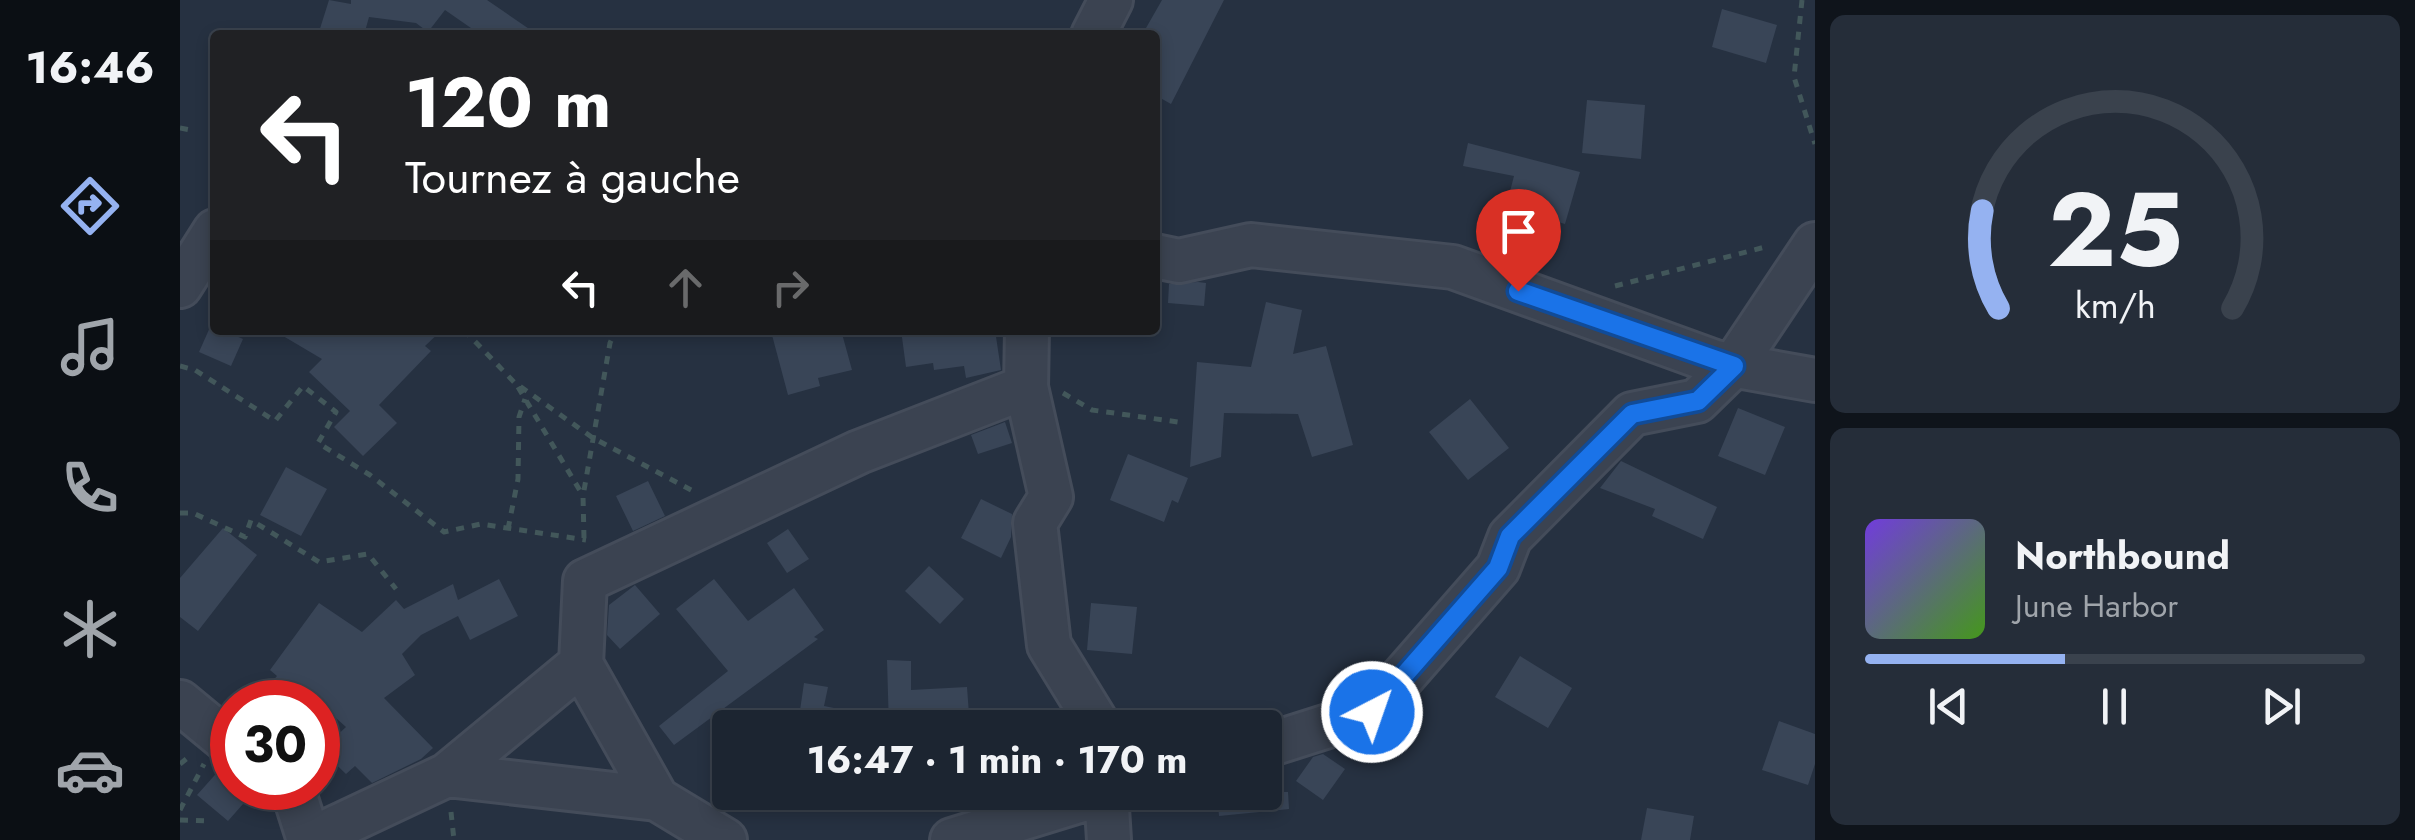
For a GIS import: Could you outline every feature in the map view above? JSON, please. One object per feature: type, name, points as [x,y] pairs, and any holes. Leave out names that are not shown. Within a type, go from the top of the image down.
[{"type":"street","points":[[1096,30],[1111,0]]},
{"type":"street","points":[[180,286],[210,240]]},
{"type":"street","points":[[1282,741],[1372,712],[1498,568],[1510,536],[1632,414],[1698,401],[1734,366],[1796,244]]},
{"type":"street","points":[[1160,257],[1179,261],[1251,245],[1453,268],[1734,366],[1815,380]]},
{"type":"street","points":[[657,799],[581,664],[585,581],[859,452],[1026,363],[1051,496],[1035,524],[1050,645],[1093,710]]},
{"type":"street","points":[[299,810],[309,840],[447,775],[581,664]]},
{"type":"street","points":[[180,702],[210,727]]},
{"type":"street","points":[[447,775],[657,799],[725,840]]},
{"type":"street","points":[[952,840],[1050,810]]},
{"type":"street","points":[[1107,810],[1109,840]]},
{"type":"path","points":[[1802,0],[1794,77],[1815,144]]},
{"type":"path","points":[[180,128],[191,130]]},
{"type":"path","points":[[1608,288],[1796,244]]},
{"type":"path","points":[[469,335],[514,382],[593,438],[665,478],[690,487],[722,518]]},
{"type":"path","points":[[585,581],[583,496],[614,335]]},
{"type":"path","points":[[1026,363],[1092,410],[1178,422]]},
{"type":"path","points":[[180,366],[195,370],[275,421],[303,386],[336,412],[318,443],[370,475],[444,532],[481,524],[584,539],[642,555]]},
{"type":"path","points":[[514,382],[583,496]]},
{"type":"path","points":[[508,528],[518,479],[519,417],[525,399]]},
{"type":"path","points":[[180,514],[192,513],[245,537],[251,520],[319,562],[368,554],[396,590]]},
{"type":"path","points":[[180,820],[210,821]]},
{"type":"building","points":[[329,0],[351,4],[351,0],[487,0],[531,30],[474,30],[445,10],[430,30],[416,23],[369,17],[365,30],[320,30]]},
{"type":"building","points":[[1162,0],[1224,0],[1171,104],[1160,98],[1160,30],[1145,30]]},
{"type":"building","points":[[1722,9],[1777,25],[1766,63],[1712,47]]},
{"type":"building","points":[[1587,100],[1645,105],[1641,159],[1582,153]]},
{"type":"building","points":[[1468,143],[1580,172],[1565,224],[1506,207],[1514,176],[1463,166]]},
{"type":"building","points":[[1206,283],[1204,306],[1168,303],[1169,284]]},
{"type":"building","points":[[1266,302],[1302,310],[1293,354],[1326,346],[1353,445],[1312,457],[1298,414],[1224,413],[1221,457],[1190,467],[1197,362],[1251,367]]},
{"type":"building","points":[[210,327],[210,335],[243,339],[231,366],[199,352]]},
{"type":"building","points":[[281,335],[437,335],[425,346],[431,351],[379,405],[397,423],[363,456],[334,427],[350,411],[309,372],[322,359]]},
{"type":"building","points":[[772,335],[842,335],[852,370],[818,378],[820,386],[788,395]]},
{"type":"building","points":[[902,335],[996,335],[1001,370],[966,378],[964,366],[934,370],[933,363],[906,367]]},
{"type":"building","points":[[1470,399],[1509,448],[1468,480],[1429,432]]},
{"type":"building","points":[[1738,408],[1785,427],[1765,475],[1718,456]]},
{"type":"building","points":[[1005,422],[1012,443],[978,454],[971,435]]},
{"type":"building","points":[[1128,454],[1188,478],[1178,503],[1172,500],[1164,522],[1110,500]]},
{"type":"building","points":[[1621,461],[1717,507],[1703,539],[1652,516],[1655,509],[1600,488]]},
{"type":"building","points":[[286,467],[327,489],[301,536],[260,515]]},
{"type":"building","points":[[648,481],[665,516],[633,531],[616,496]]},
{"type":"building","points":[[981,499],[1012,514],[1011,537],[1001,558],[961,538]]},
{"type":"building","points":[[223,528],[257,555],[198,631],[180,617],[180,578]]},
{"type":"building","points":[[788,529],[809,559],[787,573],[767,543]]},
{"type":"building","points":[[929,566],[964,599],[940,624],[905,591]]},
{"type":"building","points":[[499,579],[518,616],[470,640],[458,616],[421,635],[402,654],[415,675],[384,698],[433,748],[421,759],[372,783],[355,766],[346,774],[340,768],[340,733],[346,727],[340,722],[340,680],[273,680],[277,676],[270,670],[319,603],[362,632],[396,600],[404,609],[453,584],[458,600]]},
{"type":"building","points":[[714,579],[748,621],[794,588],[824,630],[814,637],[818,639],[722,710],[712,710],[712,717],[674,745],[659,726],[728,671],[676,609]]},
{"type":"building","points":[[635,585],[660,614],[620,649],[607,635],[609,605]]},
{"type":"building","points":[[1091,603],[1137,607],[1132,654],[1087,650]]},
{"type":"building","points":[[1520,656],[1572,688],[1548,728],[1495,697]]},
{"type":"building","points":[[887,660],[911,661],[911,690],[967,687],[969,710],[888,710]]},
{"type":"building","points":[[804,683],[828,687],[824,706],[844,710],[800,710]]},
{"type":"building","points":[[1779,721],[1815,734],[1815,764],[1808,785],[1762,770]]},
{"type":"building","points":[[1323,754],[1345,769],[1323,800],[1296,781],[1313,757]]},
{"type":"building","points":[[210,780],[210,806],[197,795]]},
{"type":"building","points":[[1282,792],[1288,792],[1289,809],[1282,810]]},
{"type":"building","points":[[1647,808],[1694,816],[1690,840],[1641,840]]},
{"type":"building","points":[[215,810],[238,810],[228,821]]},
{"type":"building","points":[[1218,810],[1279,810],[1219,816]]},
{"type":"route","points":[[1372,712],[1498,568],[1510,536],[1632,414],[1698,401],[1734,366],[1518,291]]}]
